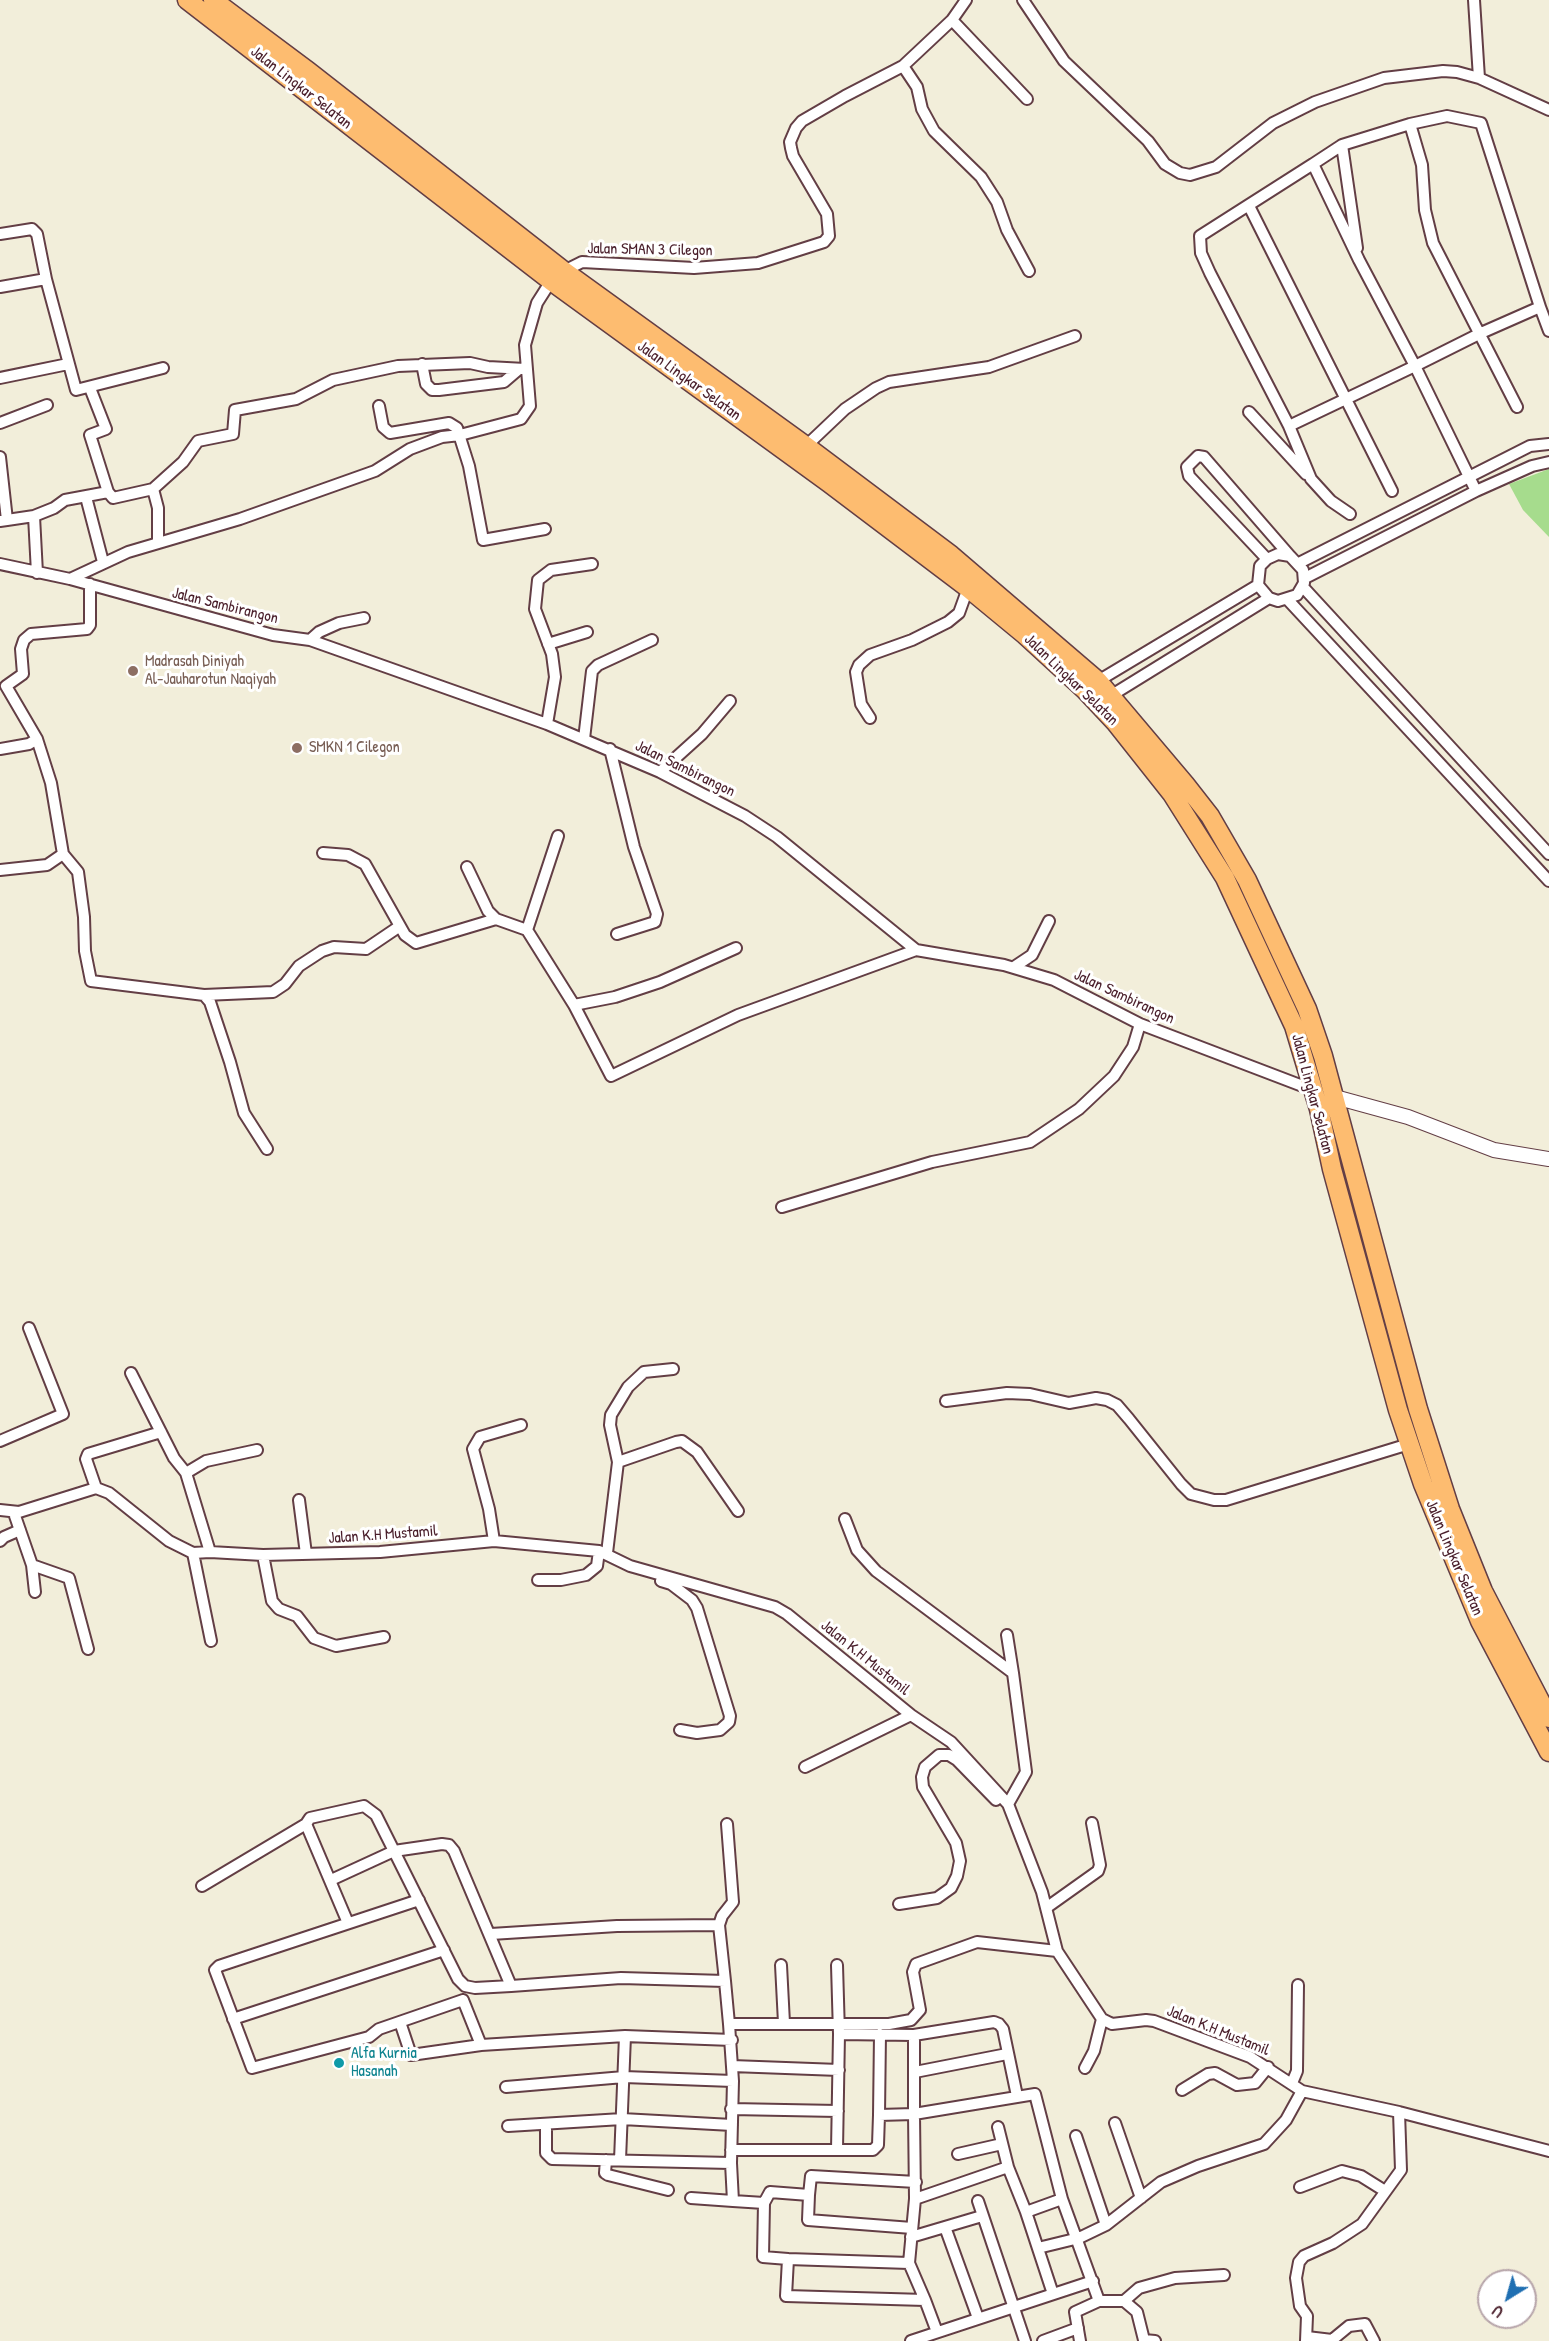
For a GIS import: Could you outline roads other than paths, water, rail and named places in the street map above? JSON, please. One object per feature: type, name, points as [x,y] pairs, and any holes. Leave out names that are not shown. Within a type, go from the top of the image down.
[{"type":"highway","name":"Jalan Lingkar Selatan","points":[[187,0],[557,276],[946,561],[968,588],[1025,635],[1085,690],[1178,789],[1210,816],[1247,880],[1307,1009],[1335,1097],[1418,1409],[1450,1509],[1483,1591],[1549,1718]]},
{"type":"highway","name":"Jalan Lingkar Selatan","points":[[213,0],[557,276],[806,446],[946,561],[1098,681],[1112,695],[1178,789],[1225,878],[1294,1026],[1409,1444],[1423,1484],[1480,1621],[1549,1752]]},
{"type":"highway","points":[[1344,1213],[1365,1209]]},
{"type":"street","name":"Jalan SMAN 3 Cilegon","points":[[557,276],[582,262],[694,268],[758,263],[824,242],[828,236],[827,214],[793,156],[790,142],[793,136],[802,122],[903,66],[952,20],[966,0]]},
{"type":"street","points":[[1023,0],[1064,61],[1148,141],[1165,164],[1180,173],[1190,175],[1216,167],[1273,123],[1316,102],[1384,78],[1443,70],[1479,78],[1549,110]]},
{"type":"street","points":[[1474,0],[1479,78]]},
{"type":"street","points":[[952,20],[1027,99]]},
{"type":"street","points":[[903,66],[917,87],[922,110],[934,132],[969,164],[997,202],[1007,230],[1029,271]]},
{"type":"street","points":[[1311,479],[1289,426],[1210,273],[1198,241],[1206,232],[1342,144],[1410,124],[1447,116],[1481,123],[1549,331]]},
{"type":"street","points":[[1410,124],[1422,165],[1425,210],[1433,243],[1517,407]]},
{"type":"street","points":[[1342,144],[1359,260]]},
{"type":"street","points":[[1312,164],[1476,491]]},
{"type":"street","points":[[1249,206],[1392,491]]},
{"type":"street","points":[[0,234],[32,229],[37,234],[46,279],[76,390],[163,368]]},
{"type":"street","points":[[70,579],[103,562],[240,519],[366,474],[386,466],[410,448],[442,437],[460,435],[515,421],[524,416],[530,406],[522,369],[525,345],[532,317],[542,292],[557,276]]},
{"type":"street","points":[[0,287],[46,279]]},
{"type":"street","points":[[1289,426],[1540,307]]},
{"type":"street","points":[[806,446],[845,409],[889,382],[989,367],[1076,336]]},
{"type":"street","points":[[90,388],[106,429],[90,435],[108,492],[113,498],[153,489],[183,462],[198,441],[231,436],[235,429],[235,410],[296,399],[333,380],[354,374],[422,364],[470,363],[522,369]]},
{"type":"street","points":[[0,378],[68,364]]},
{"type":"street","points":[[422,364],[426,384],[432,390],[504,382],[522,369]]},
{"type":"street","points":[[0,423],[47,405]]},
{"type":"street","points":[[379,406],[383,427],[390,433],[448,423],[457,428],[469,466],[481,539],[485,541],[545,529]]},
{"type":"street","points":[[1249,412],[1331,501],[1350,514]]},
{"type":"street","points":[[1549,444],[1530,446],[1294,560],[1278,554],[1267,559],[1260,566],[1258,585],[1269,598],[1278,602],[1288,600],[1297,595],[1304,583],[1476,491],[1532,466],[1549,462]]},
{"type":"street","points":[[1267,559],[1189,476],[1186,466],[1197,456],[1204,457],[1294,560],[1304,583],[1549,854]]},
{"type":"street","points":[[0,457],[4,520],[34,516],[56,507],[65,500],[108,492]]},
{"type":"street","points":[[153,489],[158,508],[158,543]]},
{"type":"street","points":[[86,497],[103,562]]},
{"type":"street","points":[[34,516],[37,573]]},
{"type":"street","name":"Jalan Sambirangon","points":[[0,564],[90,584],[273,635],[310,640],[547,724],[660,772],[712,797],[777,837],[916,950],[1014,967],[1054,980],[1140,1024],[1313,1090]]},
{"type":"street","points":[[547,724],[555,676],[549,644],[535,609],[538,580],[550,570],[592,564]]},
{"type":"street","points":[[90,584],[90,625],[87,629],[31,634],[24,640],[21,650],[23,674],[6,686],[38,739],[51,783],[63,854],[78,872],[84,917],[85,951],[92,981],[204,995],[273,992],[285,984],[299,966],[322,951],[334,947],[366,949],[400,926]]},
{"type":"street","points":[[1098,681],[1258,585]]},
{"type":"street","points":[[870,718],[861,704],[856,672],[859,665],[870,655],[912,640],[948,622],[959,613],[968,588]]},
{"type":"street","points":[[1112,695],[1269,598]]},
{"type":"street","points":[[1288,600],[1549,882]]},
{"type":"street","points":[[310,640],[319,632],[339,623],[364,618]]},
{"type":"street","points":[[549,644],[587,632]]},
{"type":"street","points":[[584,739],[592,671],[598,664],[652,640]]},
{"type":"street","points":[[1136,658],[1146,674]]},
{"type":"street","points":[[660,772],[702,734],[730,701]]},
{"type":"street","points":[[0,749],[28,744],[38,739]]},
{"type":"street","points":[[610,750],[634,847],[657,918],[655,922],[617,934]]},
{"type":"street","points":[[527,930],[558,836]]},
{"type":"street","points":[[323,853],[348,855],[365,864],[400,926],[411,940],[421,943],[496,919]]},
{"type":"street","points":[[0,870],[47,865],[63,854]]},
{"type":"street","points":[[467,867],[480,898],[496,919],[527,930],[574,1005],[611,1076],[738,1015],[916,950]]},
{"type":"street","points":[[1014,967],[1036,949],[1049,921]]},
{"type":"street","points":[[574,1005],[615,997],[660,982],[736,948]]},
{"type":"street","points":[[204,995],[210,1002],[244,1113],[267,1149]]},
{"type":"street","points":[[782,1207],[806,1202],[932,1162],[1030,1142],[1072,1115],[1114,1076],[1133,1047],[1140,1024]]},
{"type":"street","points":[[1335,1097],[1407,1117],[1494,1150],[1549,1159]]},
{"type":"street","points":[[0,1441],[63,1414],[29,1328]]},
{"type":"street","points":[[538,1580],[561,1580],[586,1575],[597,1566],[603,1552],[618,1462],[610,1425],[611,1415],[628,1387],[644,1372],[673,1369]]},
{"type":"street","points":[[131,1373],[161,1432],[186,1473],[210,1552]]},
{"type":"street","points":[[946,1401],[1007,1393],[1030,1394],[1069,1403],[1096,1398],[1107,1400],[1118,1406],[1191,1494],[1214,1500],[1226,1500],[1409,1444]]},
{"type":"street","points":[[494,1541],[489,1509],[473,1449],[480,1437],[521,1425]]},
{"type":"street","points":[[96,1488],[86,1459],[88,1454],[161,1432]]},
{"type":"street","points":[[618,1462],[682,1441],[697,1452],[738,1511]]},
{"type":"street","points":[[186,1473],[206,1461],[257,1450]]},
{"type":"street","points":[[0,1510],[14,1513],[35,1509],[96,1488],[109,1493],[169,1541],[193,1553],[211,1641]]},
{"type":"street","points":[[299,1500],[306,1554]]},
{"type":"street","points":[[14,1513],[32,1565],[35,1592]]},
{"type":"street","points":[[845,1519],[857,1550],[876,1570],[1013,1673]]},
{"type":"street","points":[[0,1541],[20,1530]]},
{"type":"street","name":"Jalan K.H Mustamil","points":[[193,1553],[263,1556],[380,1552],[494,1541],[603,1552],[621,1562],[775,1607],[965,1755],[1008,1804],[1046,1908],[1057,1951],[1102,2019],[1112,2024],[1154,2021],[1250,2057],[1302,2091],[1399,2112],[1549,2151]]},
{"type":"street","points":[[263,1556],[272,1601],[279,1609],[297,1616],[314,1638],[336,1646],[384,1637]]},
{"type":"street","points":[[621,1562],[630,1571],[671,1584],[692,1600],[697,1608],[730,1716],[729,1722],[720,1730],[697,1733],[680,1730]]},
{"type":"street","points":[[32,1565],[69,1578],[88,1649]]},
{"type":"street","points":[[1008,1635],[1026,1772],[1008,1804]]},
{"type":"street","points":[[805,1767],[911,1715]]},
{"type":"street","points":[[899,1904],[937,1898],[951,1888],[957,1876],[960,1861],[956,1843],[923,1787],[922,1777],[931,1761],[939,1755],[949,1755],[957,1760],[1014,1817]]},
{"type":"street","points":[[202,1886],[306,1824],[310,1818],[364,1806],[376,1815],[458,1979],[465,1986],[511,1986],[621,1978],[725,1981]]},
{"type":"street","points":[[1046,1908],[1098,1871],[1100,1865],[1092,1823]]},
{"type":"street","points":[[306,1824],[348,1923]]},
{"type":"street","points":[[727,1824],[733,1902],[722,1916],[719,1925],[732,2040],[733,2201]]},
{"type":"street","points":[[331,1880],[394,1851],[449,1845],[454,1851],[491,1934],[511,1986]]},
{"type":"street","points":[[419,1900],[219,1966],[215,1974],[255,2070],[369,2037],[379,2029],[463,2000]]},
{"type":"street","points":[[491,1934],[617,1926],[719,1925]]},
{"type":"street","points":[[839,2029],[911,2020],[921,2007],[914,1967],[963,1946],[977,1942],[1057,1951]]},
{"type":"street","points":[[233,2019],[444,1950]]},
{"type":"street","points":[[781,1965],[784,2024]]},
{"type":"street","points":[[837,1965],[839,2029],[837,2150]]},
{"type":"street","points":[[1292,2083],[1297,2071],[1298,1985]]},
{"type":"street","points":[[465,1986],[463,2000],[481,2044]]},
{"type":"street","points":[[1085,2068],[1094,2051],[1102,2019]]},
{"type":"street","points":[[400,2022],[411,2055],[481,2044],[626,2037],[732,2040]]},
{"type":"street","points":[[729,2024],[784,2024],[914,2036],[994,2022],[1003,2029],[1017,2096]]},
{"type":"street","points":[[731,2150],[876,2148],[879,2115],[880,2034]]},
{"type":"street","points":[[914,2036],[916,2182],[909,2263],[937,2332]]},
{"type":"street","points":[[620,2160],[626,2037]]},
{"type":"street","points":[[915,2072],[1007,2054]]},
{"type":"street","points":[[732,2066],[839,2070]]},
{"type":"street","points":[[1182,2090],[1208,2074],[1215,2073],[1237,2085],[1255,2083],[1268,2067]]},
{"type":"street","points":[[506,2087],[624,2077],[733,2080]]},
{"type":"street","points":[[1038,2248],[1079,2238],[1106,2225],[1170,2178],[1264,2144],[1286,2120],[1302,2091]]},
{"type":"street","points":[[879,2115],[914,2114],[1035,2094],[1062,2199],[1079,2238],[1100,2301]]},
{"type":"street","points":[[731,2109],[838,2111]]},
{"type":"street","points":[[1374,2341],[1365,2324],[1349,2326],[1332,2340],[1306,2339],[1307,2316],[1300,2306],[1296,2278],[1299,2262],[1304,2256],[1333,2243],[1362,2224],[1401,2170],[1399,2112]]},
{"type":"street","points":[[508,2126],[622,2120],[732,2125]]},
{"type":"street","points":[[1115,2123],[1141,2198]]},
{"type":"street","points":[[546,2124],[548,2157],[731,2163]]},
{"type":"street","points":[[998,2127],[1008,2167],[1026,2212],[1053,2294]]},
{"type":"street","points":[[1076,2136],[1106,2225]]},
{"type":"street","points":[[958,2154],[1002,2144]]},
{"type":"street","points":[[606,2160],[605,2173],[608,2175],[668,2190]]},
{"type":"street","points":[[915,2199],[1008,2167]]},
{"type":"street","points":[[1300,2187],[1342,2171],[1361,2176],[1385,2191]]},
{"type":"street","points":[[916,2182],[811,2176],[808,2220],[912,2232],[945,2227],[982,2216]]},
{"type":"street","points":[[809,2195],[770,2192],[764,2203],[763,2257],[909,2263]]},
{"type":"street","points":[[691,2198],[764,2203]]},
{"type":"street","points":[[1026,2212],[1062,2199]]},
{"type":"street","points":[[978,2201],[1025,2341]]},
{"type":"street","points":[[945,2227],[978,2318]]},
{"type":"street","points":[[788,2259],[785,2292],[789,2297],[925,2300]]},
{"type":"street","points":[[1124,2301],[1139,2288],[1175,2278],[1224,2275]]},
{"type":"street","points":[[911,2341],[1094,2281]]},
{"type":"street","points":[[1080,2341],[1075,2312],[1100,2301],[1124,2301],[1137,2312],[1144,2340],[1155,2341]]},
{"type":"street","points":[[1043,2341],[1078,2328]]},
{"type":"place","name":"Madrasah Diniyah Al-Jauharotun Naqiyah","points":[[133,671]]},
{"type":"place","name":"SMKN 1 Cilegon","points":[[297,748]]},
{"type":"place","name":"Alfa Kurnia Hasanah","points":[[339,2063]]}]
